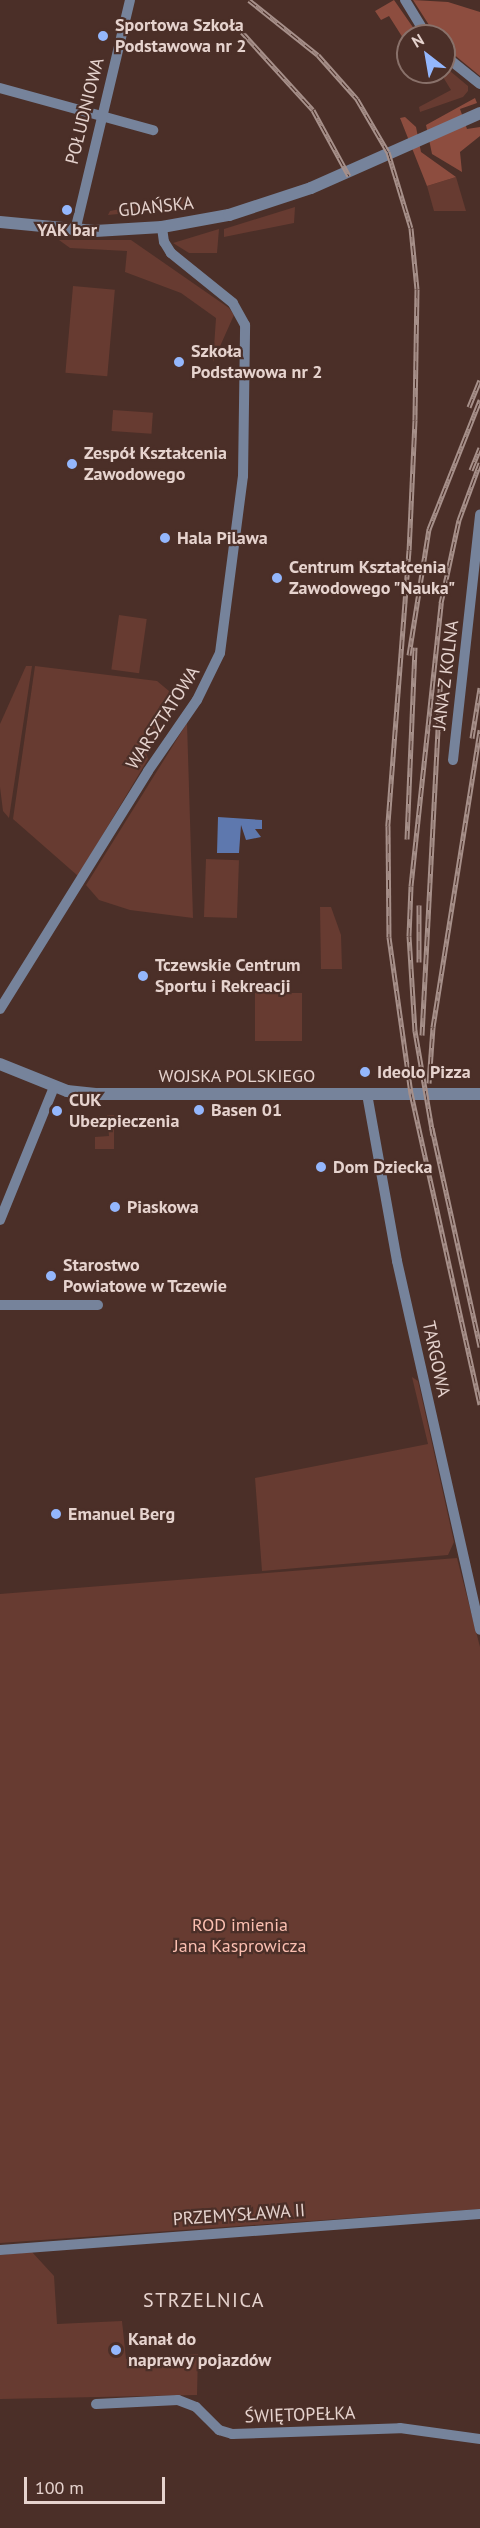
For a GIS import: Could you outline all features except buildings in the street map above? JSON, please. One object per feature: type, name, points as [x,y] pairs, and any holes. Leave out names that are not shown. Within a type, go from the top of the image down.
[{"type":"street","name":"POŁUDNIOWA","points":[[75,231],[130,0]]},
{"type":"street","points":[[405,0],[420,24]]},
{"type":"street","points":[[456,65],[480,84]]},
{"type":"street","points":[[0,88],[153,130]]},
{"type":"street","name":"GDAŃSKA","points":[[0,222],[75,231],[162,227],[229,215],[311,188],[480,113]]},
{"type":"street","name":"WARSZTATOWA","points":[[0,1009],[148,771],[197,699],[220,653],[243,476],[245,325],[233,303],[171,253],[164,242],[162,227]]},
{"type":"street","name":"JANA Z KOLNA","points":[[453,760],[476,597],[480,514]]},
{"type":"street","name":"WOJSKA POLSKIEGO","points":[[0,1064],[54,1086],[121,1095],[480,1094]]},
{"type":"street","points":[[0,1220],[54,1086]]},
{"type":"street","name":"TARGOWA","points":[[367,1094],[397,1261],[480,1630]]},
{"type":"street","points":[[0,1305],[98,1305]]},
{"type":"street","name":"PRZEMYSŁAWA II","points":[[0,2250],[480,2214]]},
{"type":"street","name":"ŚWIĘTOPEŁKA","points":[[96,2404],[178,2400],[196,2408],[219,2430],[232,2434],[400,2428],[480,2439]]},
{"type":"green space","points":[[456,76],[468,86],[468,91],[463,97],[420,112],[419,107],[451,90],[447,84],[456,84]]},
{"type":"green space","points":[[456,177],[466,211],[434,211],[427,186]]},
{"type":"green space","points":[[185,196],[183,208],[108,215],[110,211]]},
{"type":"green space","points":[[295,207],[294,223],[224,237],[224,229]]},
{"type":"green space","points":[[219,229],[217,253],[189,253],[173,243]]},
{"type":"green space","points":[[59,240],[131,240],[229,308],[234,315],[213,362],[216,318],[181,293],[125,272],[127,251],[70,248]]},
{"type":"green space","points":[[73,286],[115,290],[107,376],[65,373]]},
{"type":"green space","points":[[113,410],[153,413],[151,434],[112,431]]},
{"type":"green space","points":[[119,615],[147,619],[139,673],[111,669]]},
{"type":"green space","points":[[26,666],[32,666],[9,818],[3,811],[0,787],[0,724]]},
{"type":"green space","points":[[35,666],[157,681],[169,691],[167,705],[145,749],[148,759],[78,876],[13,819]]},
{"type":"green space","points":[[187,723],[193,918],[130,910],[99,900],[86,885]]},
{"type":"green space","points":[[206,859],[239,860],[237,918],[204,917]]},
{"type":"green space","points":[[320,907],[331,907],[341,935],[342,969],[321,969]]},
{"type":"green space","points":[[255,993],[302,993],[302,1041],[255,1041]]},
{"type":"green space","points":[[107,1115],[114,1115],[114,1149],[95,1149],[95,1137],[109,1136]]},
{"type":"green space","points":[[412,1377],[418,1381],[454,1542],[448,1555],[262,1571],[255,1478],[428,1444]]},
{"type":"green space","name":"ROD imienia Jana Kasprowicza","points":[[457,1558],[480,1647],[480,2209],[0,2243],[0,1594]]},
{"type":"green space","points":[[32,2252],[54,2276],[57,2324],[122,2321],[126,2359],[198,2354],[197,2395],[0,2399],[0,2255]]},
{"type":"shaded area","points":[[394,0],[411,24],[396,24],[396,27],[389,16],[381,20],[375,11]]},
{"type":"shaded area","points":[[413,0],[448,2],[480,12],[480,76],[456,56],[456,24],[428,24]]},
{"type":"shaded area","points":[[475,98],[477,103],[460,109],[467,129],[480,127],[480,136],[460,152],[462,172],[432,154],[426,125]]},
{"type":"shaded area","points":[[405,117],[416,127],[421,152],[456,177],[427,186],[400,118]]},
{"type":"water","points":[[218,817],[262,820],[262,829],[255,829],[261,837],[246,840],[241,825],[239,853],[217,853]]},
{"type":"railway","points":[[249,0],[318,55],[357,99],[388,152],[411,228],[417,289],[415,420],[409,550],[388,826],[389,937],[411,1093],[480,1404]]},
{"type":"railway","points":[[242,32],[313,110],[349,176]]},
{"type":"railway","points":[[469,407],[480,380]]},
{"type":"railway","points":[[409,655],[429,529],[480,400]]},
{"type":"railway","points":[[471,470],[480,448]]},
{"type":"railway","points":[[433,1135],[415,1031],[409,936],[411,886],[441,603],[459,520],[480,463]]},
{"type":"railway","points":[[407,839],[415,647]]},
{"type":"railway","points":[[422,1035],[441,678]]},
{"type":"railway","points":[[472,738],[480,688]]},
{"type":"railway","points":[[429,1083],[433,1027],[480,730]]},
{"type":"railway","points":[[419,905],[419,962]]},
{"type":"railway","points":[[432,1128],[480,1347]]},
{"type":"place","name":"Sportowa Szkoła Podstawowa nr 2","points":[[103,36]]},
{"type":"place","name":"YAK bar","points":[[67,210]]},
{"type":"place","name":"Szkoła Podstawowa nr 2","points":[[179,362]]},
{"type":"place","name":"Zespół Kształcenia Zawodowego","points":[[72,464]]},
{"type":"place","name":"Hala Pilawa","points":[[165,538]]},
{"type":"place","name":"Centrum Kształcenia Zawodowego \"Nauka\"","points":[[277,578]]},
{"type":"place","name":"Tczewskie Centrum Sportu i Rekreacji","points":[[143,976]]},
{"type":"place","name":"Ideolo Pizza","points":[[365,1072]]},
{"type":"place","name":"Basen 01","points":[[199,1110]]},
{"type":"place","name":"CUK Ubezpieczenia","points":[[57,1111]]},
{"type":"place","name":"Dom Dziecka","points":[[321,1167]]},
{"type":"place","name":"Piaskowa","points":[[115,1207]]},
{"type":"place","name":"Starostwo Powiatowe w Tczewie","points":[[51,1276]]},
{"type":"place","name":"Emanuel Berg","points":[[56,1514]]},
{"type":"place","name":"Kanał do naprawy pojazdów","points":[[116,2350]]},
{"type":"district","name":"STRZELNICA","points":[[204,2300]]}]
